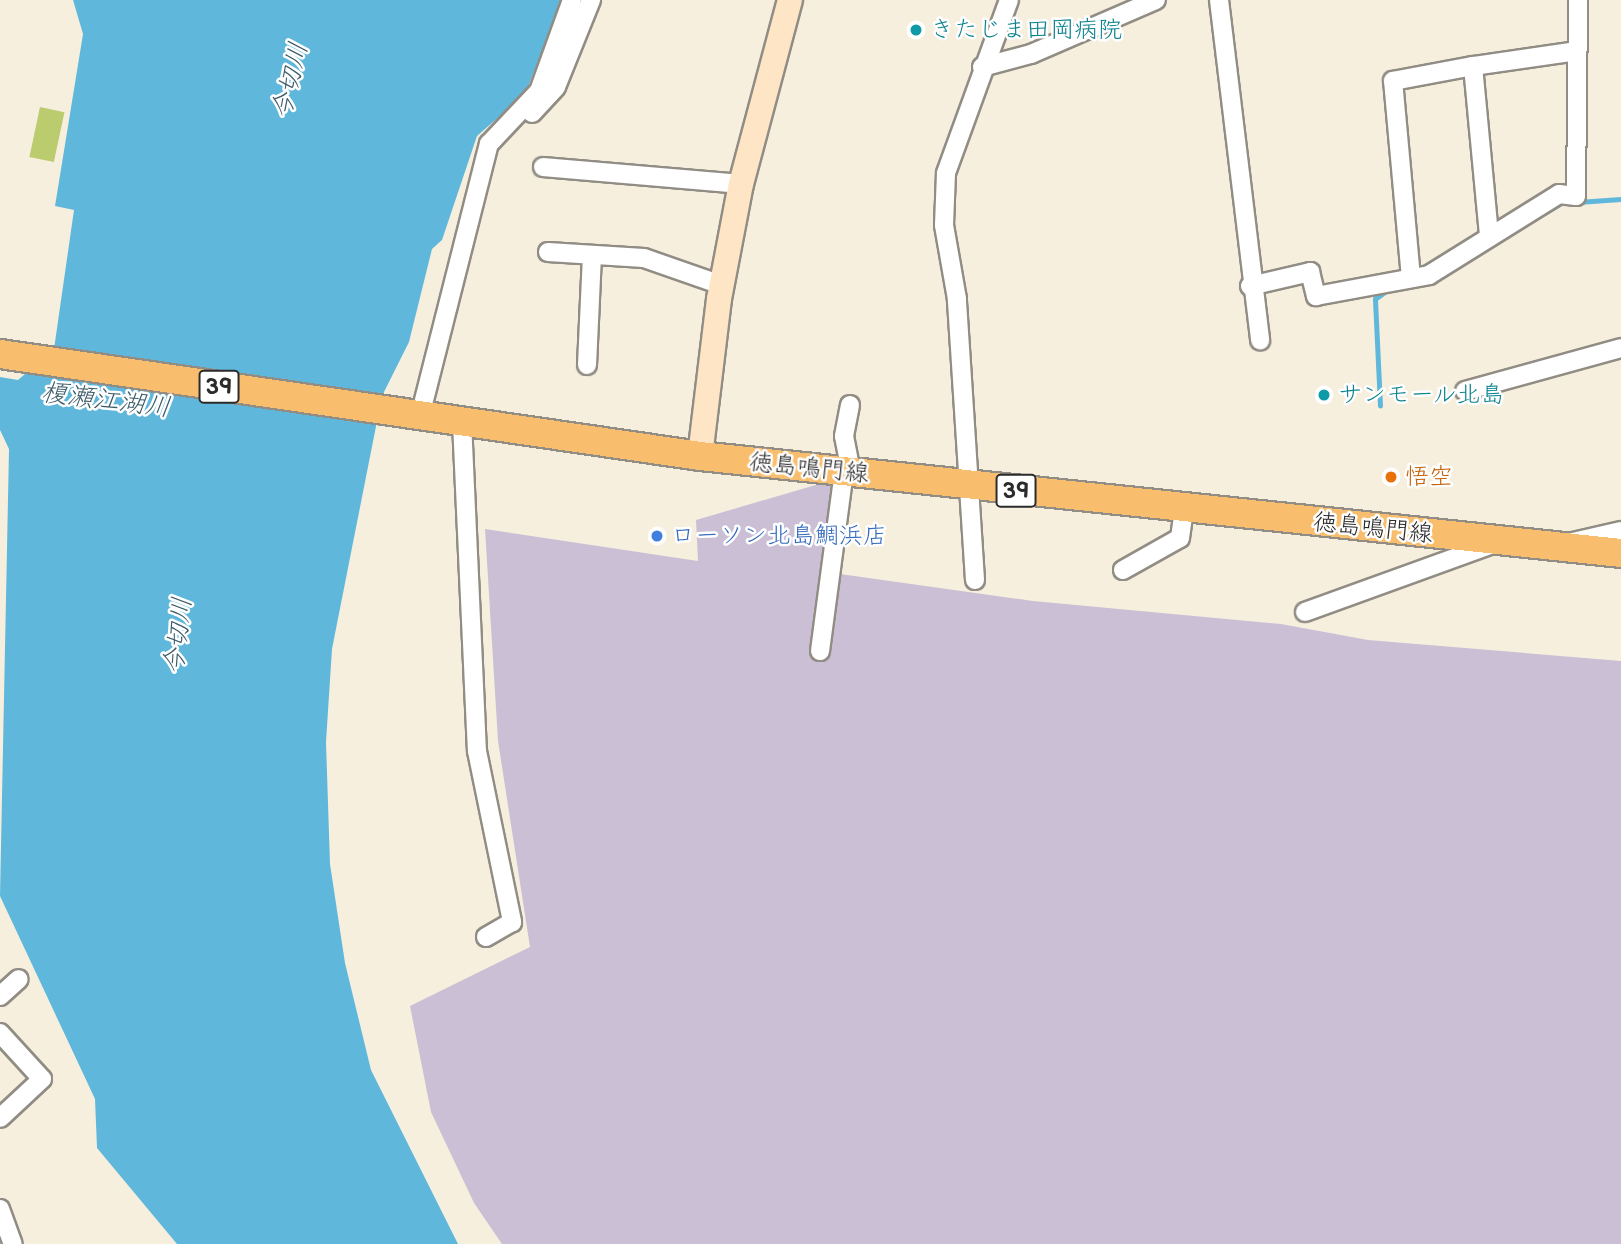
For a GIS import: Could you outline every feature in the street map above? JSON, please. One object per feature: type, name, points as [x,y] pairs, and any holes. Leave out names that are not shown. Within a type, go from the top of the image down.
[{"type":"main road","name":"徳島鳴門線","points":[[12,357],[701,456],[1621,553]]},
{"type":"street","points":[[489,144],[549,97],[591,0]]},
{"type":"street","points":[[701,456],[721,285],[741,184],[790,0]]},
{"type":"street","points":[[975,580],[957,299],[944,212],[946,173],[982,67],[1009,0]]},
{"type":"street","points":[[982,67],[1031,54],[1156,0]]},
{"type":"street","points":[[1219,0],[1250,286],[1261,341]]},
{"type":"street","points":[[1250,286],[1310,272],[1316,296],[1384,292],[1411,278],[1429,275],[1489,235],[1559,194],[1576,196],[1578,0]]},
{"type":"street","points":[[416,416],[489,144],[538,91],[568,1]]},
{"type":"street","points":[[1411,278],[1393,81],[1577,51]]},
{"type":"street","points":[[1473,66],[1489,235]]},
{"type":"street","points":[[543,167],[741,184]]},
{"type":"street","points":[[548,252],[644,258],[721,285]]},
{"type":"street","points":[[587,365],[592,255]]},
{"type":"street","points":[[1465,391],[1621,348]]},
{"type":"street","points":[[820,651],[848,472],[838,434],[850,405]]},
{"type":"street","points":[[462,422],[477,751],[512,922],[486,937]]},
{"type":"street","points":[[1123,570],[1163,553],[1180,538],[1184,508]]},
{"type":"street","points":[[1554,546],[1621,531]]},
{"type":"street","points":[[1305,612],[1500,541]]},
{"type":"street","points":[[0,996],[19,979]]},
{"type":"street","points":[[0,1033],[42,1079],[0,1118]]},
{"type":"street","points":[[0,1209],[13,1244]]},
{"type":"shaded area","points":[[836,479],[840,574],[1033,601],[1281,624],[1368,640],[1621,661],[1621,1244],[502,1244],[474,1203],[431,1112],[410,1006],[530,947],[498,741],[485,529],[698,561],[696,520]]},
{"type":"green space","points":[[40,107],[64,112],[54,162],[29,157]]},
{"type":"water","points":[[73,0],[563,0],[525,94],[477,136],[442,240],[432,249],[409,342],[382,396],[332,649],[326,742],[330,864],[345,963],[371,1070],[458,1244],[177,1244],[97,1148],[95,1099],[0,896],[9,449],[0,430],[0,377],[18,380],[54,349],[74,210],[55,206],[83,34]]},
{"type":"waterway","points":[[1578,202],[1621,199]]},
{"type":"waterway","points":[[1543,214],[1565,201]]},
{"type":"waterway","points":[[1380,406],[1375,299],[1386,291]]},
{"type":"place","name":"きたじま田岡病院","points":[[916,30]]},
{"type":"place","name":"サンモール北島","points":[[1324,395]]},
{"type":"place","name":"悟空","points":[[1391,477]]},
{"type":"place","name":"ローソン北島鯛浜店","points":[[657,536]]},
{"type":"water label","name":"今切川","points":[[291,81]]},
{"type":"water label","name":"榎瀬江湖川","points":[[106,401]]},
{"type":"water label","name":"今切川","points":[[179,636]]}]
